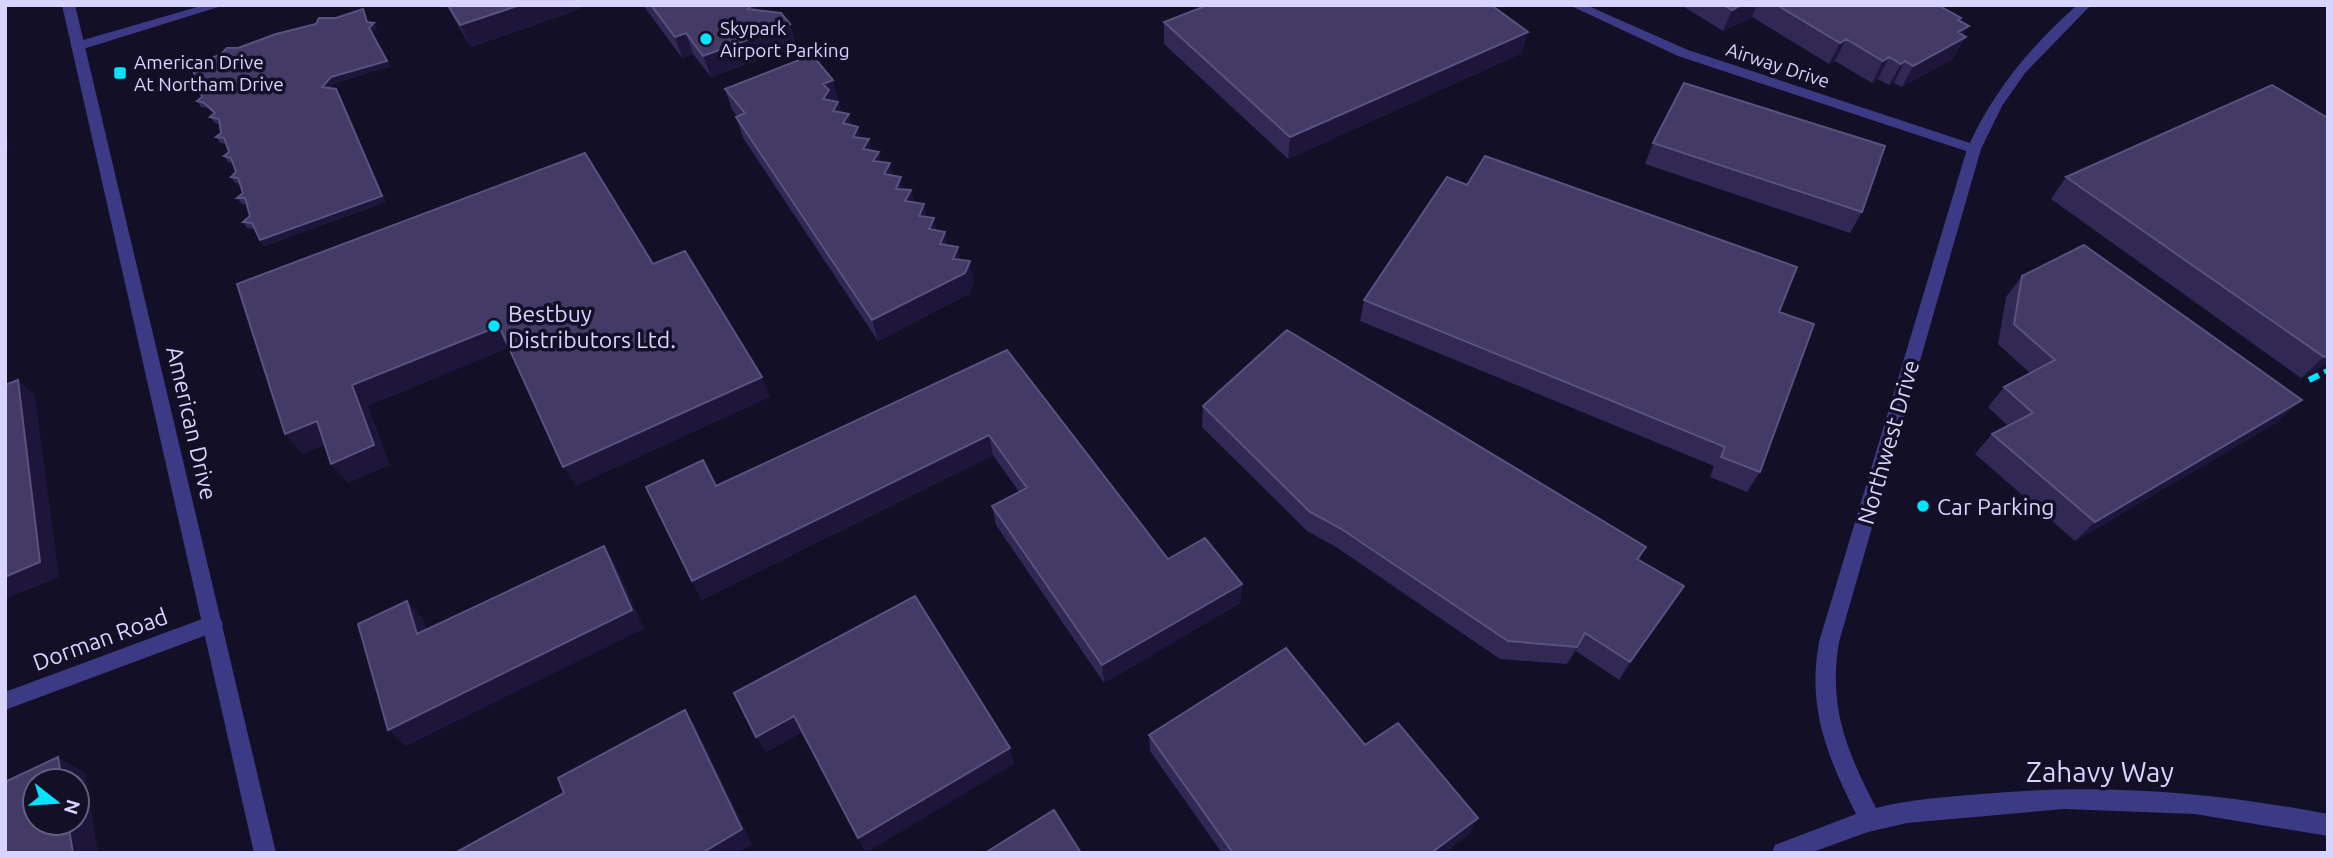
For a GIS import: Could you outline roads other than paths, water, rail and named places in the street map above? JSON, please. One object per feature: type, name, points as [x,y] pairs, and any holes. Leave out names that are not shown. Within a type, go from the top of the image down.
[{"type":"street","name":"American Drive","points":[[68,5],[265,853]]},
{"type":"street","points":[[78,46],[219,5]]},
{"type":"street","name":"Airway Drive","points":[[1575,5],[1683,53],[1974,149]]},
{"type":"street","name":"Northwest Drive","points":[[1870,820],[1831,734],[1822,692],[1824,662],[1974,149],[1986,119],[2004,88],[2037,48],[2085,5]]},
{"type":"street","name":"Dorman Road","points":[[5,701],[213,624]]},
{"type":"street","name":"Zahavy Way","points":[[1870,820],[2008,801],[2067,796],[2137,797],[2261,811],[2328,825]]},
{"type":"street","points":[[1783,853],[1870,820]]},
{"type":"railway","points":[[2324,372],[2328,370]]},
{"type":"railway","points":[[2309,380],[2327,371]]},
{"type":"place","name":"Skypark Airport Parking","points":[[706,39]]},
{"type":"place","name":"American Drive At Northam Drive","points":[[120,73]]},
{"type":"place","name":"Bestbuy Distributors Ltd.","points":[[494,326]]},
{"type":"place","name":"Car Parking","points":[[1923,506]]}]
